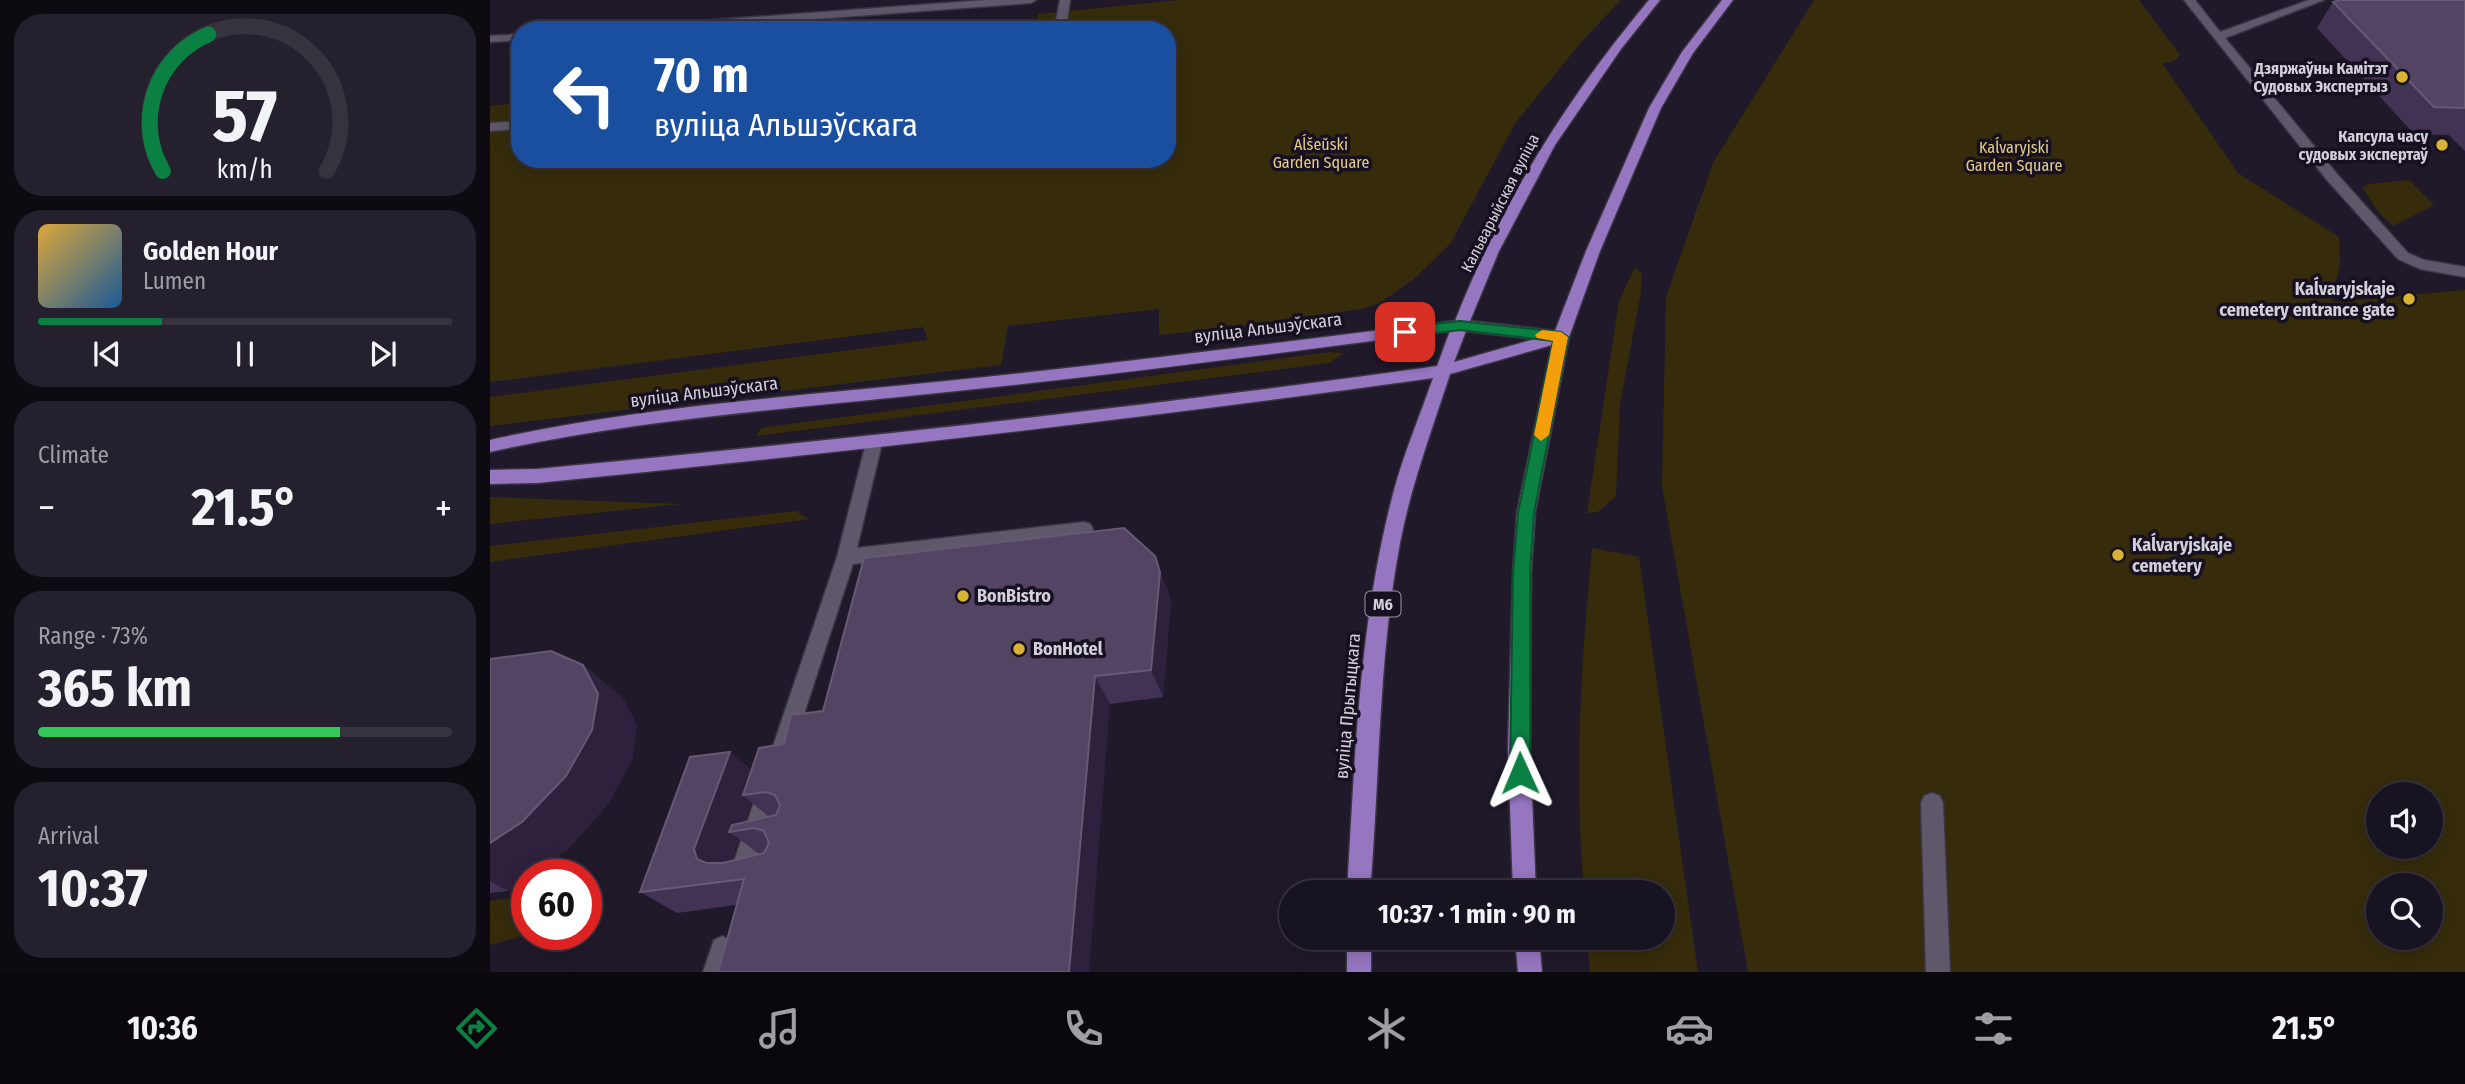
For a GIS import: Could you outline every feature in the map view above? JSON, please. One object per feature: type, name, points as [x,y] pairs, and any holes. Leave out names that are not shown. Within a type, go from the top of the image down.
[{"type":"main road","name":"Кальварыйская вуліца","points":[[1460,325],[1538,162],[1585,86],[1655,0]]},
{"type":"main road","points":[[1524,880],[1519,749],[1526,513],[1561,337],[1593,251],[1655,108],[1688,52],[1728,0]]},
{"type":"main road","name":"вуліца Альшэўскага","points":[[490,446],[539,435],[701,412],[1061,375],[1460,325],[1561,337]]},
{"type":"main road","name":"вуліца Прытыцкага","points":[[1360,880],[1369,701],[1402,494],[1460,325]]},
{"type":"main road","points":[[490,477],[537,476],[874,443],[1063,421],[1442,371],[1561,337]]},
{"type":"main road","points":[[1359,950],[1359,972]]},
{"type":"main road","points":[[1528,950],[1531,972]]},
{"type":"street","points":[[740,21],[1031,0]]},
{"type":"street","points":[[1062,21],[1065,0]]},
{"type":"street","points":[[2189,0],[2367,219],[2403,256],[2430,267],[2465,272]]},
{"type":"street","points":[[2219,36],[2319,0]]},
{"type":"street","points":[[490,39],[511,38]]},
{"type":"street","points":[[490,127],[511,126]]},
{"type":"street","points":[[763,869],[741,873],[763,835],[846,557],[874,443]]},
{"type":"street","points":[[846,557],[1084,529]]},
{"type":"street","points":[[1932,803],[1938,972]]},
{"type":"street","points":[[715,972],[722,948]]},
{"type":"green space","name":"Aĺšeŭski Garden Square","points":[[1179,0],[1621,0],[1583,40],[1516,122],[1450,244],[1414,279],[1380,303],[1361,309],[1272,323],[1159,335],[1159,309],[1008,326],[1001,365],[490,426],[490,397],[928,340],[923,327],[490,382],[490,106],[511,104],[511,168],[1176,168],[1176,21],[1037,21],[1038,14]]},
{"type":"green space","name":"Kaĺvaryjskaje cemetery","points":[[1814,0],[2139,0],[2180,55],[2173,62],[2162,63],[2238,173],[2339,237],[2340,263],[2332,302],[2465,290],[2465,972],[1748,972],[1662,486],[1666,297],[1713,163]]},
{"type":"green space","points":[[2409,180],[2434,205],[2393,226],[2379,213],[2362,187]]},
{"type":"green space","points":[[1635,267],[1642,274],[1641,292],[1620,404],[1616,496],[1598,512],[1587,513],[1619,301]]},
{"type":"green space","points":[[1330,352],[1344,353],[1329,363],[756,436],[761,428]]},
{"type":"green space","points":[[490,497],[681,504],[490,524]]},
{"type":"green space","points":[[796,511],[809,519],[490,562],[490,546]]},
{"type":"green space","points":[[1592,548],[1639,557],[1698,972],[1590,972],[1588,950],[1675,950],[1675,880],[1583,880],[1579,763]]},
{"type":"green space","points":[[511,898],[511,939],[490,945],[490,901]]},
{"type":"building","points":[[2465,0],[2465,108],[2434,107],[2333,2]]},
{"type":"building","points":[[1124,528],[1155,556],[1160,572],[1151,670],[1095,676],[1069,972],[718,972],[744,879],[640,892],[690,757],[730,752],[694,849],[697,859],[706,863],[723,863],[764,853],[769,843],[764,831],[754,828],[729,832],[732,825],[776,815],[780,805],[775,795],[766,792],[743,795],[759,748],[784,744],[791,715],[823,711],[864,558]]},
{"type":"building","points":[[551,651],[583,665],[598,694],[592,730],[566,776],[522,822],[490,843],[490,659]]},
{"type":"slow traffic","points":[[1541,435],[1561,337],[1542,335]]},
{"type":"place","name":"Дзяржаўны Камітэт Судовых Экспертыз","points":[[2402,77]]},
{"type":"place","name":"Капсула часу судовых экспертаў","points":[[2442,145]]},
{"type":"place","name":"Kaĺvaryjskaje cemetery entrance gate","points":[[2409,299]]},
{"type":"place","name":"Kaĺvaryjskaje cemetery","points":[[2118,555]]},
{"type":"place","name":"BonBistro","points":[[963,596]]},
{"type":"place","name":"BonHotel","points":[[1019,649]]},
{"type":"route","points":[[1405,332],[1460,325],[1561,337],[1526,513],[1522,573],[1520,773]]},
{"type":"park label","name":"Kaĺvaryjski Garden Square","points":[[2014,156]]}]
